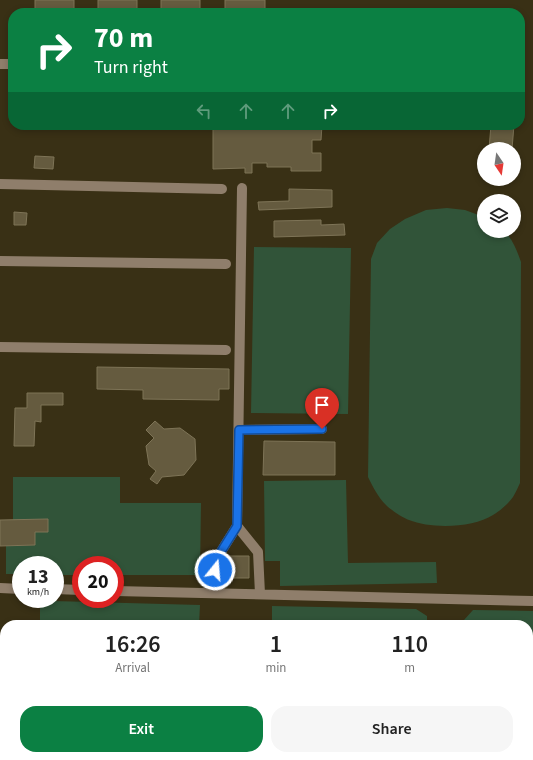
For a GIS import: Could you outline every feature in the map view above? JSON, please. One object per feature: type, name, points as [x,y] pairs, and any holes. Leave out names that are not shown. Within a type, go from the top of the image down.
[{"type":"lane","points":[[0,184],[222,189]]},
{"type":"lane","points":[[213,593],[217,558],[237,526],[242,188]]},
{"type":"lane","points":[[0,261],[226,264]]},
{"type":"lane","points":[[0,347],[226,350]]},
{"type":"lane","points":[[239,430],[322,429]]},
{"type":"lane","points":[[237,526],[258,552],[260,594]]},
{"type":"lane","points":[[0,588],[12,589]]},
{"type":"lane","points":[[124,591],[533,601]]},
{"type":"green space","points":[[447,208],[465,210],[477,214],[477,238],[510,238],[521,262],[520,483],[511,500],[504,507],[485,519],[475,523],[463,525],[429,525],[406,519],[388,507],[381,499],[368,477],[371,259],[377,243],[390,229],[405,219],[426,210]]},
{"type":"green space","points":[[254,247],[351,248],[348,414],[251,413]]},
{"type":"green space","points":[[13,477],[120,477],[120,503],[201,503],[200,575],[124,575],[124,556],[72,556],[72,575],[64,575],[64,556],[12,556],[12,574],[6,574],[6,546],[35,545],[35,532],[48,532],[48,519],[13,520]]},
{"type":"green space","points":[[346,480],[348,563],[436,562],[437,583],[280,586],[280,561],[265,561],[264,481]]},
{"type":"green space","points":[[64,601],[72,602],[72,608],[124,608],[124,603],[200,605],[199,620],[40,620],[40,608],[64,608]]},
{"type":"green space","points":[[272,606],[416,609],[427,616],[427,620],[272,620]]},
{"type":"green space","points":[[473,610],[533,611],[533,620],[464,620]]},
{"type":"building","points":[[35,0],[74,0],[74,8],[35,8]]},
{"type":"building","points":[[98,0],[137,0],[137,8],[98,8]]},
{"type":"building","points":[[161,0],[200,0],[200,8],[161,8]]},
{"type":"building","points":[[225,0],[265,0],[265,8],[225,8]]},
{"type":"building","points":[[213,130],[322,130],[321,140],[312,140],[312,153],[321,153],[321,171],[291,171],[291,167],[267,167],[267,163],[252,163],[252,173],[245,173],[245,168],[213,169]]},
{"type":"building","points":[[491,130],[514,130],[513,142],[490,142]]},
{"type":"building","points":[[35,156],[54,157],[53,169],[34,168]]},
{"type":"building","points":[[289,189],[332,190],[332,207],[259,210],[258,202],[289,201]]},
{"type":"building","points":[[14,212],[27,213],[26,225],[14,225]]},
{"type":"building","points":[[321,220],[321,225],[344,224],[345,235],[274,237],[274,221]]},
{"type":"building","points":[[97,367],[229,369],[229,389],[219,389],[219,400],[143,399],[143,390],[97,389]]},
{"type":"building","points":[[27,393],[63,393],[63,405],[41,405],[41,422],[35,421],[34,446],[14,446],[15,408],[27,408]]},
{"type":"building","points":[[155,421],[164,429],[180,428],[195,439],[196,460],[184,475],[162,477],[157,484],[150,479],[156,471],[149,465],[146,446],[154,438],[146,430]]},
{"type":"building","points":[[264,441],[335,442],[335,475],[263,475]]},
{"type":"building","points":[[48,519],[48,532],[35,532],[35,545],[0,546],[0,520]]},
{"type":"building","points":[[227,556],[249,556],[249,578],[227,578]]},
{"type":"route","points":[[215,570],[217,558],[237,526],[239,430],[322,429]]}]
